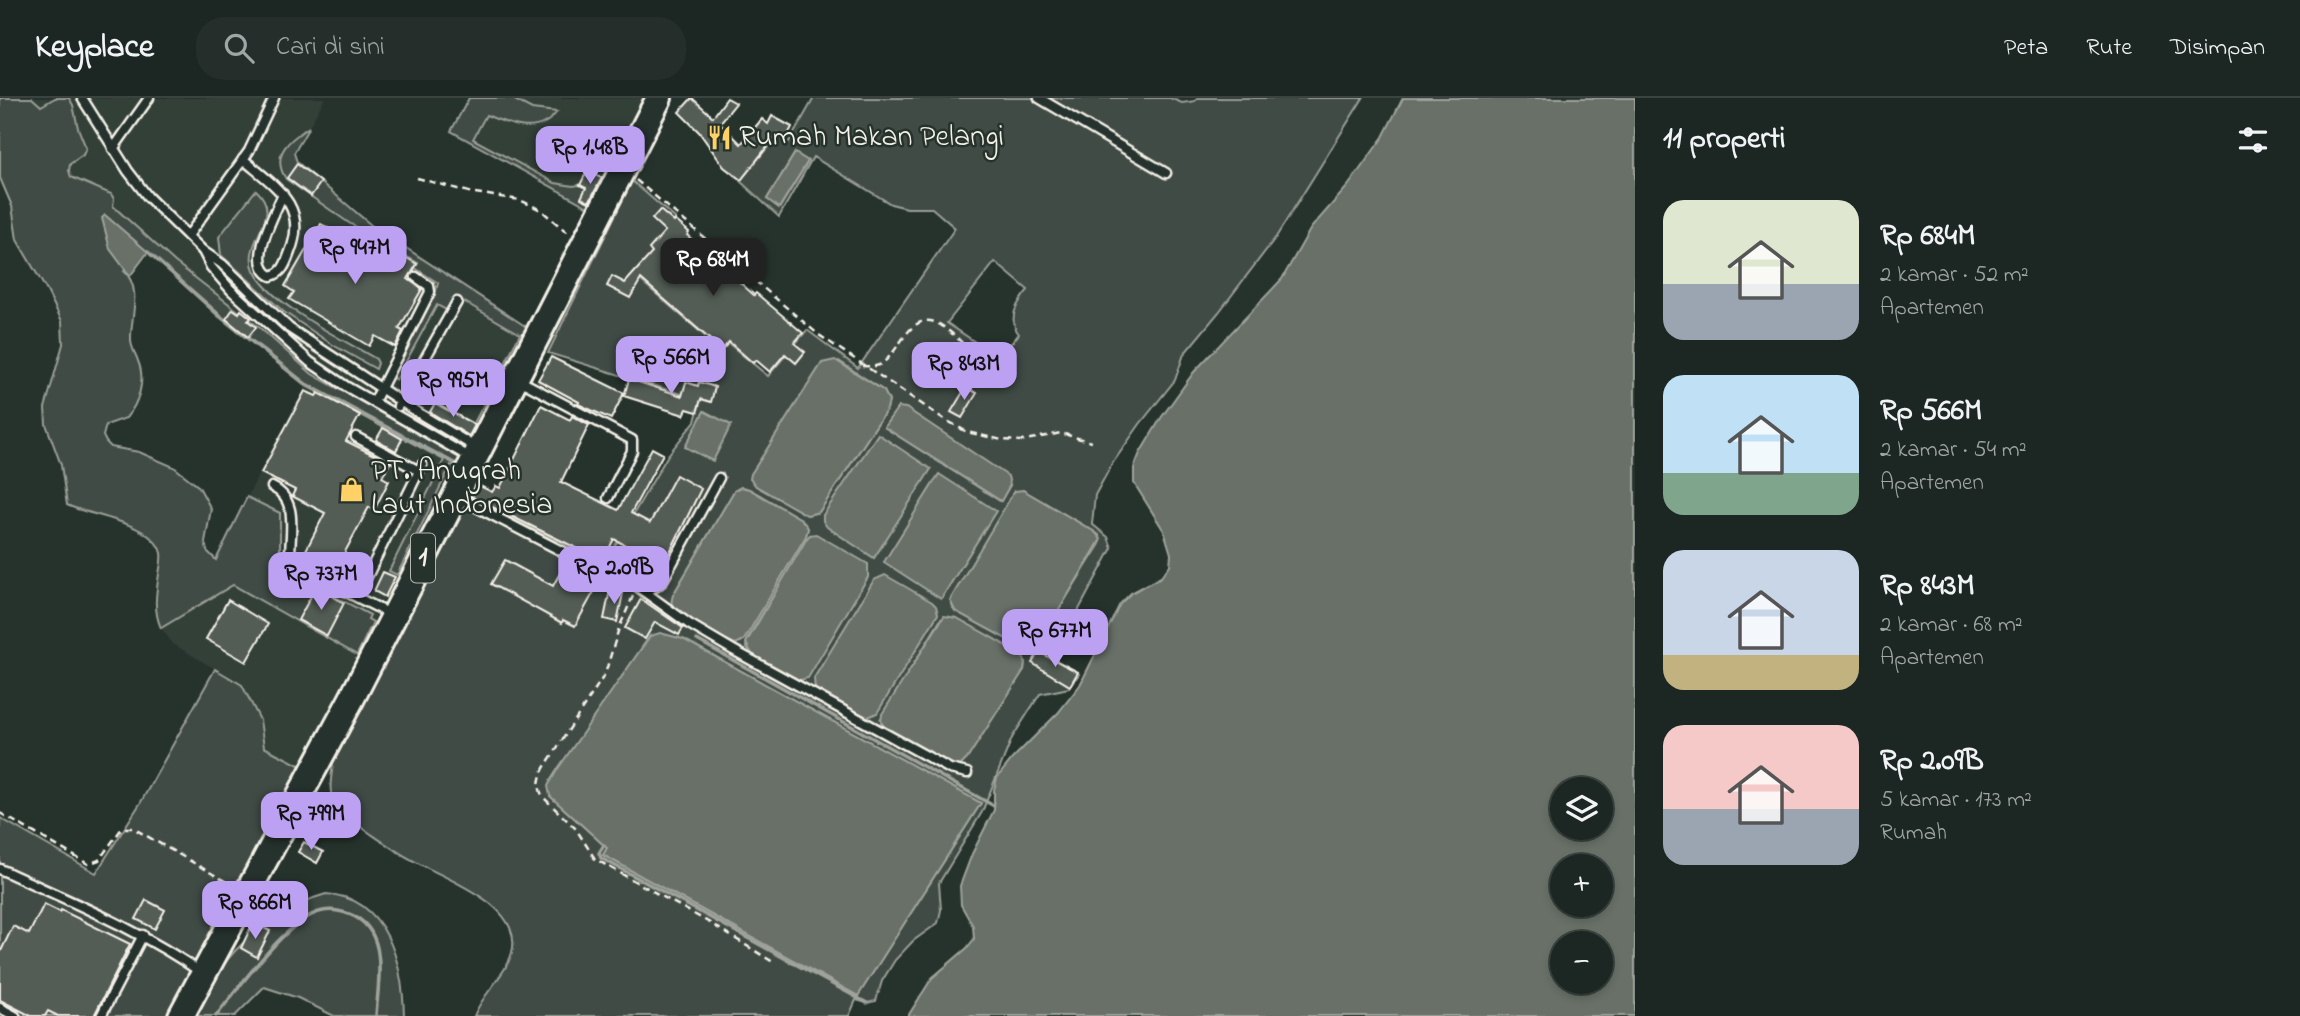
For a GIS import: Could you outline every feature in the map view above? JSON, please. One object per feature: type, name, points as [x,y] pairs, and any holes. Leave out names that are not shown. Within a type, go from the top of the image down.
[{"type":"highway","name":"1","points":[[181,1016],[394,616],[659,98]]},
{"type":"lane","points":[[82,98],[113,149],[148,197],[203,251],[222,264],[289,328],[475,454]]},
{"type":"lane","points":[[113,149],[149,98]]},
{"type":"lane","points":[[188,236],[243,159],[274,98]]},
{"type":"lane","points":[[1039,98],[1166,173]]},
{"type":"lane","points":[[243,159],[283,194],[292,207],[296,229],[291,250],[282,270],[271,276],[262,268],[260,256],[283,194]]},
{"type":"lane","points":[[203,251],[219,278],[293,348],[330,376],[394,414],[475,454]]},
{"type":"lane","points":[[374,402],[430,292],[429,286],[416,278]]},
{"type":"lane","points":[[394,414],[457,302]]},
{"type":"lane","points":[[417,373],[465,398]]},
{"type":"lane","points":[[514,378],[632,440],[632,452],[608,498]]},
{"type":"lane","points":[[356,437],[420,468],[357,597]]},
{"type":"lane","points":[[645,590],[662,582],[719,478]]},
{"type":"lane","points":[[272,487],[282,492],[290,505],[290,556],[293,565],[394,616]]},
{"type":"lane","points":[[454,495],[556,549],[645,590],[689,624],[733,650],[950,769],[967,772]]},
{"type":"lane","points":[[0,869],[143,935],[203,974]]},
{"type":"lane","points":[[101,1016],[143,935]]},
{"type":"lane","points":[[0,1008],[15,1016]]},
{"type":"path","points":[[622,169],[819,335],[944,419],[983,437],[1021,441],[1061,433],[1091,442]]},
{"type":"path","points":[[417,178],[469,192],[510,197],[529,203],[584,244]]},
{"type":"path","points":[[862,366],[873,366],[887,359],[910,330],[921,321],[942,327],[971,351]]},
{"type":"path","points":[[645,590],[633,596],[628,605],[605,674],[544,768],[538,783],[540,790],[543,797],[576,829],[595,859],[710,923],[773,962]]},
{"type":"path","points":[[0,813],[88,864],[99,860],[122,828],[133,828],[246,894]]},
{"type":"shaded area","points":[[0,98],[32,98],[41,106],[55,98],[69,98],[86,148],[83,155],[70,164],[71,177],[111,194],[114,199],[113,206],[175,262],[260,328],[312,374],[460,458],[455,466],[451,465],[397,575],[389,571],[444,460],[306,386],[218,316],[147,251],[124,271],[133,286],[131,343],[140,368],[141,383],[138,398],[126,418],[106,425],[103,436],[106,442],[111,447],[139,452],[174,467],[199,487],[211,509],[205,542],[207,551],[216,560],[247,497],[280,513],[280,555],[285,570],[370,615],[368,619],[373,622],[357,655],[233,585],[161,628],[156,601],[161,553],[156,542],[134,527],[67,505],[61,465],[46,424],[45,408],[63,344],[62,321],[17,240],[12,206],[0,178]]},
{"type":"shaded area","points":[[21,98],[325,98],[294,154],[297,162],[321,182],[349,223],[528,328],[455,466],[451,465],[301,766],[264,747],[260,720],[242,685],[173,644],[161,628],[233,585],[217,560],[266,459],[306,386],[218,316],[147,253],[130,276],[110,249],[102,218],[57,177]]},
{"type":"shaded area","points":[[469,98],[645,98],[590,208],[451,131]]},
{"type":"shaded area","points":[[469,98],[511,98],[532,109],[557,112],[549,120],[533,127],[514,125],[486,115],[473,139],[555,183],[573,186],[603,181],[590,208],[451,131]]},
{"type":"shaded area","points":[[814,98],[1170,98],[1182,103],[1195,101],[1197,98],[1363,98],[1276,237],[1184,354],[1175,380],[1112,464],[1095,495],[1092,524],[1108,537],[1112,548],[1053,658],[1079,674],[1069,688],[1040,694],[1012,738],[982,812],[939,883],[941,910],[938,923],[913,941],[895,960],[882,981],[876,1001],[867,1003],[856,1000],[849,1016],[474,1016],[511,956],[511,931],[504,917],[477,894],[401,854],[343,813],[332,796],[333,763],[471,497],[604,564],[668,455],[695,421],[701,400],[548,353],[632,181],[676,219],[656,249],[633,274],[713,343],[722,350],[728,343],[768,376],[807,330],[858,368],[955,228],[932,208],[907,208],[891,204],[813,157],[779,217],[740,181],[777,136],[789,142]],"holes":[[[795,153],[808,161],[780,207],[767,199]],[[995,262],[1028,290],[1015,311],[1014,323],[1019,334],[999,358],[947,323]],[[839,361],[884,391],[889,401],[887,409],[819,512],[807,515],[756,486]],[[884,427],[1010,485],[1000,501]],[[741,487],[801,519],[808,528],[806,536],[741,642],[672,608],[673,595],[734,491]],[[1023,490],[1095,532],[1099,535],[1100,544],[1035,647],[1021,647],[953,608]],[[810,535],[868,577],[848,609],[752,654],[746,647],[747,639]],[[941,619],[1025,661],[1024,670],[881,718]],[[650,636],[683,639],[981,803],[858,996],[603,855],[607,848],[550,796],[550,781]]]},
{"type":"shaded area","points":[[1403,98],[1635,98],[1635,1016],[908,1016],[932,978],[974,939],[973,926],[961,905],[960,886],[972,854],[994,810],[997,778],[1058,713],[1080,685],[1120,604],[1131,593],[1161,577],[1170,565],[1171,554],[1164,531],[1134,483],[1134,468],[1140,453],[1194,372],[1282,279],[1311,228],[1348,186],[1383,137]]},
{"type":"shaded area","points":[[309,127],[294,153],[297,162],[371,225],[528,328],[476,425],[474,423],[520,334],[456,297],[448,311],[437,305],[396,380],[394,379],[394,371],[438,283],[415,268],[418,263],[349,223],[286,179],[280,162],[284,148]]},
{"type":"shaded area","points":[[795,153],[808,161],[779,208],[767,199]]},
{"type":"shaded area","points":[[256,190],[264,200],[267,210],[252,259],[254,270],[262,283],[275,296],[309,320],[376,359],[376,369],[333,345],[284,312],[221,255],[219,237]]},
{"type":"shaded area","points":[[105,215],[148,252],[130,276],[110,249],[102,218]]},
{"type":"shaded area","points":[[835,360],[884,391],[889,401],[887,409],[819,512],[807,515],[756,486],[750,479],[822,363]]},
{"type":"shaded area","points":[[898,407],[906,408],[1008,476],[1010,485],[1001,501],[884,427]]},
{"type":"shaded area","points":[[704,411],[731,425],[713,461],[685,447]]},
{"type":"shaded area","points":[[878,434],[931,469],[874,558],[827,527],[823,515]]},
{"type":"shaded area","points":[[939,474],[996,511],[941,599],[884,562]]},
{"type":"shaded area","points":[[741,487],[801,519],[808,528],[806,536],[744,640],[736,644],[682,615],[675,610],[672,602],[673,595],[734,491]]},
{"type":"shaded area","points":[[1023,490],[1095,532],[1101,539],[1039,644],[1031,649],[1021,647],[955,611],[950,600],[1012,495],[1015,491]]},
{"type":"shaded area","points":[[816,534],[868,564],[868,577],[808,678],[796,681],[752,654],[746,643],[807,538]]},
{"type":"shaded area","points":[[885,575],[932,602],[938,614],[877,713],[866,718],[815,690],[814,678],[874,580]]},
{"type":"shaded area","points":[[944,616],[957,618],[1021,654],[1025,661],[1024,670],[967,759],[956,767],[886,729],[881,722],[882,714]]},
{"type":"shaded area","points":[[660,633],[683,639],[981,803],[858,996],[603,855],[607,848],[550,796],[548,786],[557,770],[650,636]]},
{"type":"shaded area","points":[[215,669],[242,685],[260,720],[264,747],[301,766],[166,1016],[0,1016],[0,818],[96,873],[141,802]]},
{"type":"shaded area","points":[[326,894],[347,898],[364,907],[378,921],[395,956],[404,1016],[334,1016],[298,998],[264,987],[235,1016],[197,1016],[223,965],[237,949],[286,911]]},
{"type":"building","points":[[692,98],[713,117],[727,98],[736,103],[720,123],[741,144],[762,119],[768,124],[772,116],[792,127],[787,137],[778,133],[741,180],[724,167],[699,132],[679,112]]},
{"type":"building","points":[[297,164],[321,182],[311,196],[287,178]]},
{"type":"building","points":[[593,174],[602,178],[589,202],[581,198],[586,188],[580,185],[585,175],[591,178]]},
{"type":"building","points":[[660,210],[689,232],[687,235],[754,295],[756,293],[803,333],[794,343],[805,352],[796,363],[785,354],[770,372],[756,360],[753,363],[729,342],[722,350],[641,279],[630,298],[607,286],[612,276],[625,283],[652,253],[649,249],[665,231],[652,219]]},
{"type":"building","points":[[321,224],[357,244],[364,233],[417,264],[408,279],[422,289],[399,329],[403,331],[395,347],[375,336],[369,346],[289,299],[294,292],[285,286]]},
{"type":"building","points":[[233,309],[239,313],[241,310],[251,318],[248,321],[256,327],[248,337],[226,319]]},
{"type":"building","points":[[551,357],[624,393],[611,419],[578,404],[579,402],[538,380]]},
{"type":"building","points":[[629,379],[682,396],[686,382],[698,386],[699,382],[715,387],[711,402],[701,399],[697,412],[687,409],[684,415],[624,396]]},
{"type":"building","points":[[966,387],[977,393],[962,418],[951,412]]},
{"type":"building","name":"PT. Anugrah Laut Indonesia","points":[[305,391],[316,396],[318,393],[360,415],[346,441],[390,463],[382,477],[389,481],[374,510],[369,507],[337,567],[306,550],[325,513],[292,496],[295,490],[261,473]]},
{"type":"building","points":[[435,403],[475,425],[469,436],[430,412]]},
{"type":"building","points":[[541,405],[570,420],[572,416],[589,425],[561,482],[618,510],[652,448],[663,454],[631,513],[650,523],[676,475],[701,489],[663,566],[614,539],[603,561],[472,497],[478,485],[492,492],[496,486],[500,488]]},
{"type":"building","points":[[383,428],[402,439],[396,451],[376,440]]},
{"type":"building","points":[[505,560],[553,586],[561,571],[595,590],[575,626],[563,620],[562,623],[491,584]]},
{"type":"building","points":[[383,572],[395,577],[385,597],[374,591]]},
{"type":"building","points":[[316,587],[344,603],[327,636],[298,620]]},
{"type":"building","points":[[610,590],[623,593],[617,622],[604,619]]},
{"type":"building","points":[[641,599],[683,628],[679,635],[655,622],[645,639],[625,628]]},
{"type":"building","points":[[228,600],[268,624],[246,662],[206,639]]},
{"type":"building","points":[[1039,652],[1078,672],[1070,686],[1032,663]]},
{"type":"building","points":[[304,842],[323,852],[317,863],[298,852]]},
{"type":"building","points":[[146,900],[165,910],[155,929],[136,919]]},
{"type":"building","points":[[44,904],[130,944],[94,1016],[58,1016],[48,1011],[45,1016],[31,1016],[0,1000],[0,953],[13,926],[29,934]]},
{"type":"building","points":[[258,925],[270,931],[257,957],[241,948],[250,929],[255,931]]},
{"type":"waterway","points":[[148,252],[224,319],[306,384],[456,464]]},
{"type":"waterway","points":[[697,640],[994,806]]},
{"type":"waterway","points":[[604,845],[599,853],[601,858],[867,1003]]},
{"type":"waterway","points":[[216,1016],[280,939],[309,916],[329,910],[349,914],[362,921],[371,931],[379,958],[376,1016]]},
{"type":"place","name":"Rumah Makan Pelangi","points":[[719,138]]},
{"type":"place","name":"PT. Anugrah Laut Indonesia","points":[[351,489]]}]
